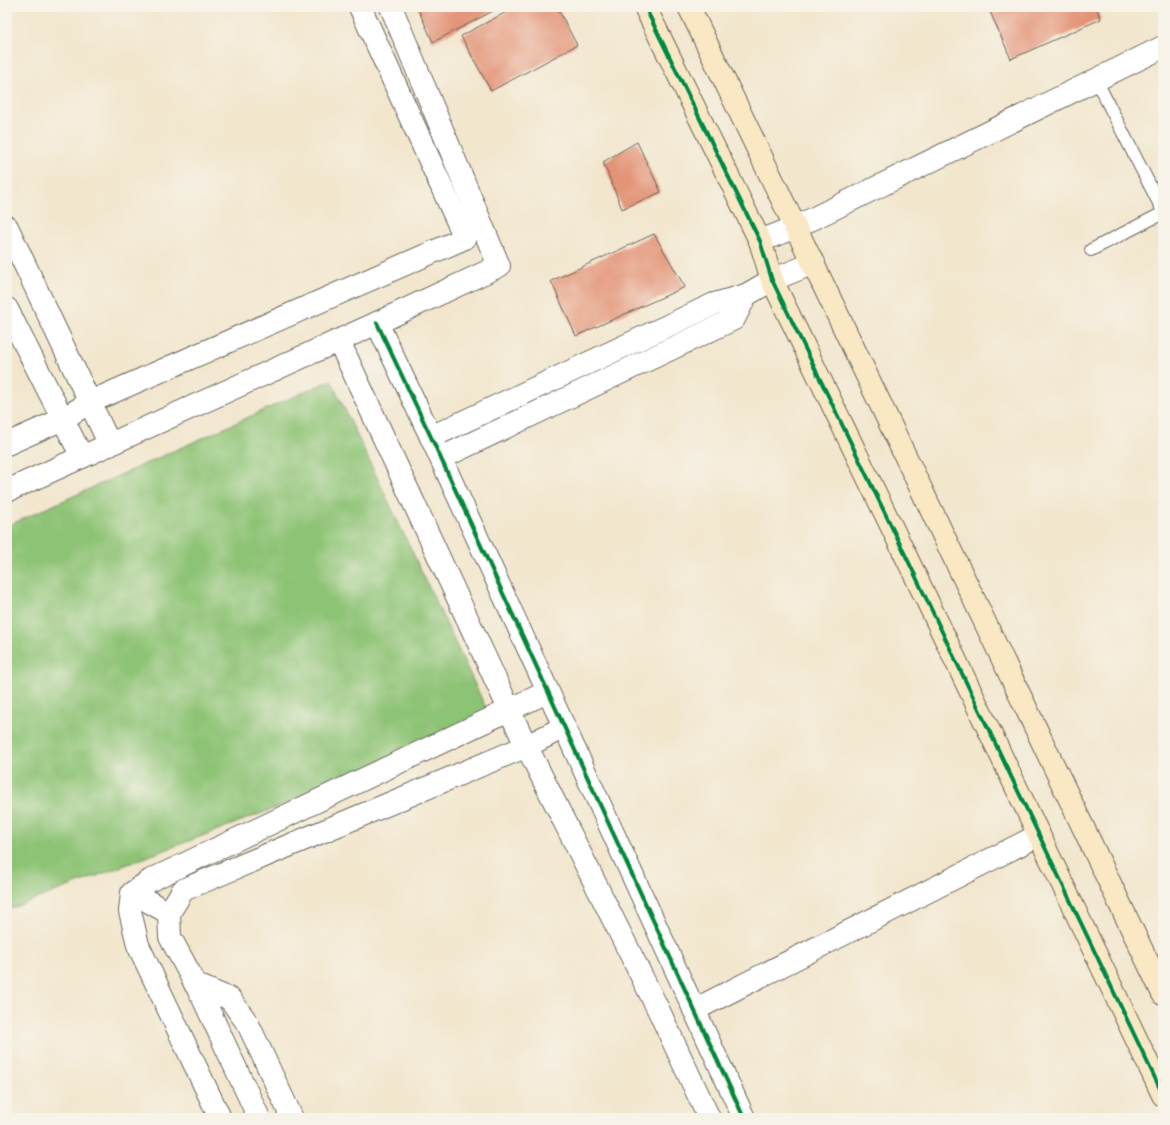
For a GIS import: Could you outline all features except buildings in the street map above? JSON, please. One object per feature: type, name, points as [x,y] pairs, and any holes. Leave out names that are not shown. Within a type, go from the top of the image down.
[{"type":"street","points":[[360,7],[465,238],[499,266]]},
{"type":"street","points":[[391,7],[499,266]]},
{"type":"street","points":[[645,7],[760,241],[772,280],[914,573],[1163,1095]]},
{"type":"street","points":[[689,7],[814,263],[1163,994]]},
{"type":"street","points":[[760,241],[796,227],[1163,47]]},
{"type":"street","points":[[7,227],[110,445]]},
{"type":"street","points":[[7,444],[63,419],[90,402],[465,238]]},
{"type":"street","points":[[431,437],[714,304],[746,295],[772,280],[814,263]]},
{"type":"street","points":[[7,491],[339,341],[499,266]]},
{"type":"street","points":[[440,458],[734,319],[746,295]]},
{"type":"street","points":[[7,309],[82,457]]},
{"type":"street","points":[[377,323],[431,437],[744,1118]]},
{"type":"street","points":[[339,341],[527,746],[658,1009],[709,1118]]},
{"type":"street","points":[[220,1118],[138,945],[130,911],[133,893],[151,880],[548,692]]},
{"type":"street","points":[[260,1118],[202,998],[170,937],[169,913],[183,890],[527,746],[564,727]]},
{"type":"street","points":[[694,1010],[1039,836]]},
{"type":"street","points":[[133,893],[169,913]]},
{"type":"street","points":[[195,984],[230,999],[239,1011],[248,1024],[292,1118]]},
{"type":"lane","points":[[1091,250],[1163,212],[1096,80]]},
{"type":"green space","points":[[331,380],[494,725],[7,910],[7,526]]},
{"type":"cycle path","points":[[645,7],[760,241],[772,280],[914,573],[1163,1095]]},
{"type":"cycle path","points":[[377,323],[431,437],[744,1118]]}]
